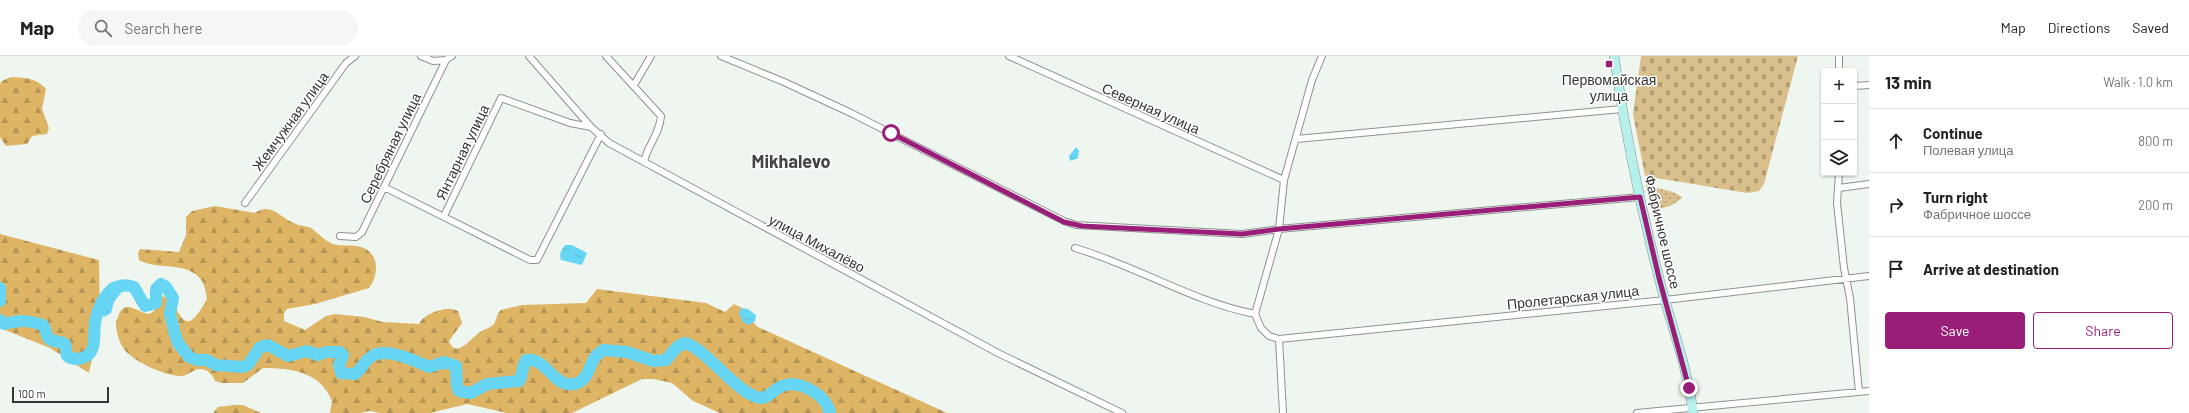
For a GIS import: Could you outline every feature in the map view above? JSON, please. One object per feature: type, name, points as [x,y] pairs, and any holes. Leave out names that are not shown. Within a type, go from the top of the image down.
[{"type":"main road","name":"Фабричное шоссе","points":[[1614,56],[1622,109],[1640,197],[1665,300],[1687,376],[1692,410]]},
{"type":"street","name":"Жемчужная улица","points":[[245,202],[346,63],[355,56]]},
{"type":"street","points":[[422,56],[433,60],[446,60],[452,56]]},
{"type":"street","name":"улица Михалёво","points":[[529,56],[592,127],[609,143],[834,266],[998,353],[1122,413]]},
{"type":"street","points":[[606,56],[661,116],[661,127],[647,152],[644,162]]},
{"type":"street","points":[[634,85],[652,56]]},
{"type":"street","points":[[721,56],[784,82],[851,113],[1064,222],[1082,226],[1242,234],[1279,229],[1640,197]]},
{"type":"street","name":"Северная улица","points":[[1009,56],[1284,180]]},
{"type":"street","points":[[1283,413],[1280,339],[1270,336],[1261,328],[1255,314],[1279,229],[1284,180],[1312,80],[1322,56]]},
{"type":"street","points":[[1839,56],[1840,68]]},
{"type":"street","name":"Серебряная улица","points":[[340,236],[356,237],[362,232],[446,60]]},
{"type":"street","points":[[1857,86],[1869,85]]},
{"type":"street","name":"Янтарная улица","points":[[444,216],[501,98],[570,123],[592,127]]},
{"type":"street","points":[[1296,139],[1622,109]]},
{"type":"street","points":[[384,187],[530,260],[536,260],[601,134]]},
{"type":"street","points":[[1839,176],[1837,202],[1844,268],[1850,298],[1859,392]]},
{"type":"street","points":[[1839,188],[1869,184]]},
{"type":"street","points":[[1075,248],[1106,257],[1220,306],[1255,314]]},
{"type":"street","name":"Пролетарская улица","points":[[1280,339],[1665,300],[1869,276]]},
{"type":"street","points":[[1637,413],[1692,410],[1869,391]]},
{"type":"green space","points":[[1641,56],[1798,56],[1764,184],[1759,191],[1747,193],[1645,176],[1633,114]]},
{"type":"green space","points":[[11,77],[31,79],[46,89],[42,109],[49,128],[47,134],[32,136],[27,144],[6,146],[0,137],[0,84],[2,81]]},
{"type":"green space","points":[[1646,184],[1674,192],[1682,197],[1676,203],[1668,207],[1659,209],[1651,208]]},
{"type":"green space","points":[[215,206],[255,213],[266,209],[271,210],[291,222],[311,228],[330,243],[361,247],[372,254],[375,259],[376,271],[375,277],[369,288],[315,304],[287,309],[284,313],[284,321],[305,330],[326,316],[335,314],[364,317],[383,322],[419,324],[431,313],[454,309],[458,311],[462,323],[449,341],[452,346],[460,348],[480,332],[493,325],[498,313],[501,310],[522,305],[586,303],[597,289],[706,303],[725,312],[734,304],[742,308],[739,313],[749,325],[753,322],[758,327],[947,413],[720,413],[693,401],[672,383],[653,379],[642,379],[572,413],[507,413],[467,404],[430,413],[381,413],[369,411],[360,413],[330,413],[332,401],[327,391],[321,384],[313,378],[294,371],[263,368],[243,383],[222,383],[215,381],[210,373],[202,369],[182,376],[168,374],[142,363],[128,354],[118,338],[116,326],[117,320],[122,309],[125,307],[150,314],[159,306],[162,296],[169,300],[182,318],[186,321],[192,320],[207,299],[202,281],[189,270],[155,265],[139,260],[138,253],[140,249],[179,252],[186,235],[186,217],[192,211]]},
{"type":"green space","points":[[0,234],[99,260],[100,317],[89,373],[50,348],[0,328]]},
{"type":"green space","points":[[243,405],[261,413],[213,413],[218,407]]},
{"type":"water","points":[[1076,147],[1079,151],[1078,158],[1070,161],[1069,156]]},
{"type":"water","points":[[565,245],[572,245],[587,253],[582,265],[561,260],[561,252]]},
{"type":"water","points":[[116,281],[127,285],[114,302],[111,313],[104,317],[97,310],[101,296],[108,285]]},
{"type":"water","points":[[742,308],[748,309],[756,315],[755,321],[749,325],[743,322],[739,313]]},
{"type":"waterway","points":[[0,320],[4,324],[24,321],[43,325],[48,338],[65,344],[67,356],[74,359],[80,359],[87,356],[93,348],[97,315],[99,308],[107,294],[119,286],[126,285],[134,287],[145,306],[156,303],[156,289],[161,284],[166,287],[173,298],[170,314],[178,343],[189,357],[197,360],[207,360],[216,365],[243,367],[248,365],[260,347],[268,345],[288,356],[307,351],[318,355],[326,352],[340,352],[343,355],[339,365],[341,373],[355,374],[372,356],[385,353],[401,356],[429,367],[444,362],[456,366],[457,386],[459,391],[471,393],[487,384],[519,381],[526,360],[533,360],[539,363],[561,382],[574,384],[583,380],[588,373],[593,360],[603,350],[627,352],[653,361],[666,360],[677,347],[684,343],[692,346],[702,353],[733,382],[754,396],[763,398],[782,386],[789,384],[797,385],[811,390],[818,395],[828,406],[830,413]]},
{"type":"waterway","points":[[0,288],[0,301]]},
{"type":"place","name":"Первомайская улица","points":[[1609,64]]},
{"type":"district","name":"Mikhalevo","points":[[791,161]]},
{"type":"route","points":[[891,133],[1064,222],[1082,226],[1250,234],[1279,229],[1640,197],[1659,278],[1687,376],[1689,388]]}]
